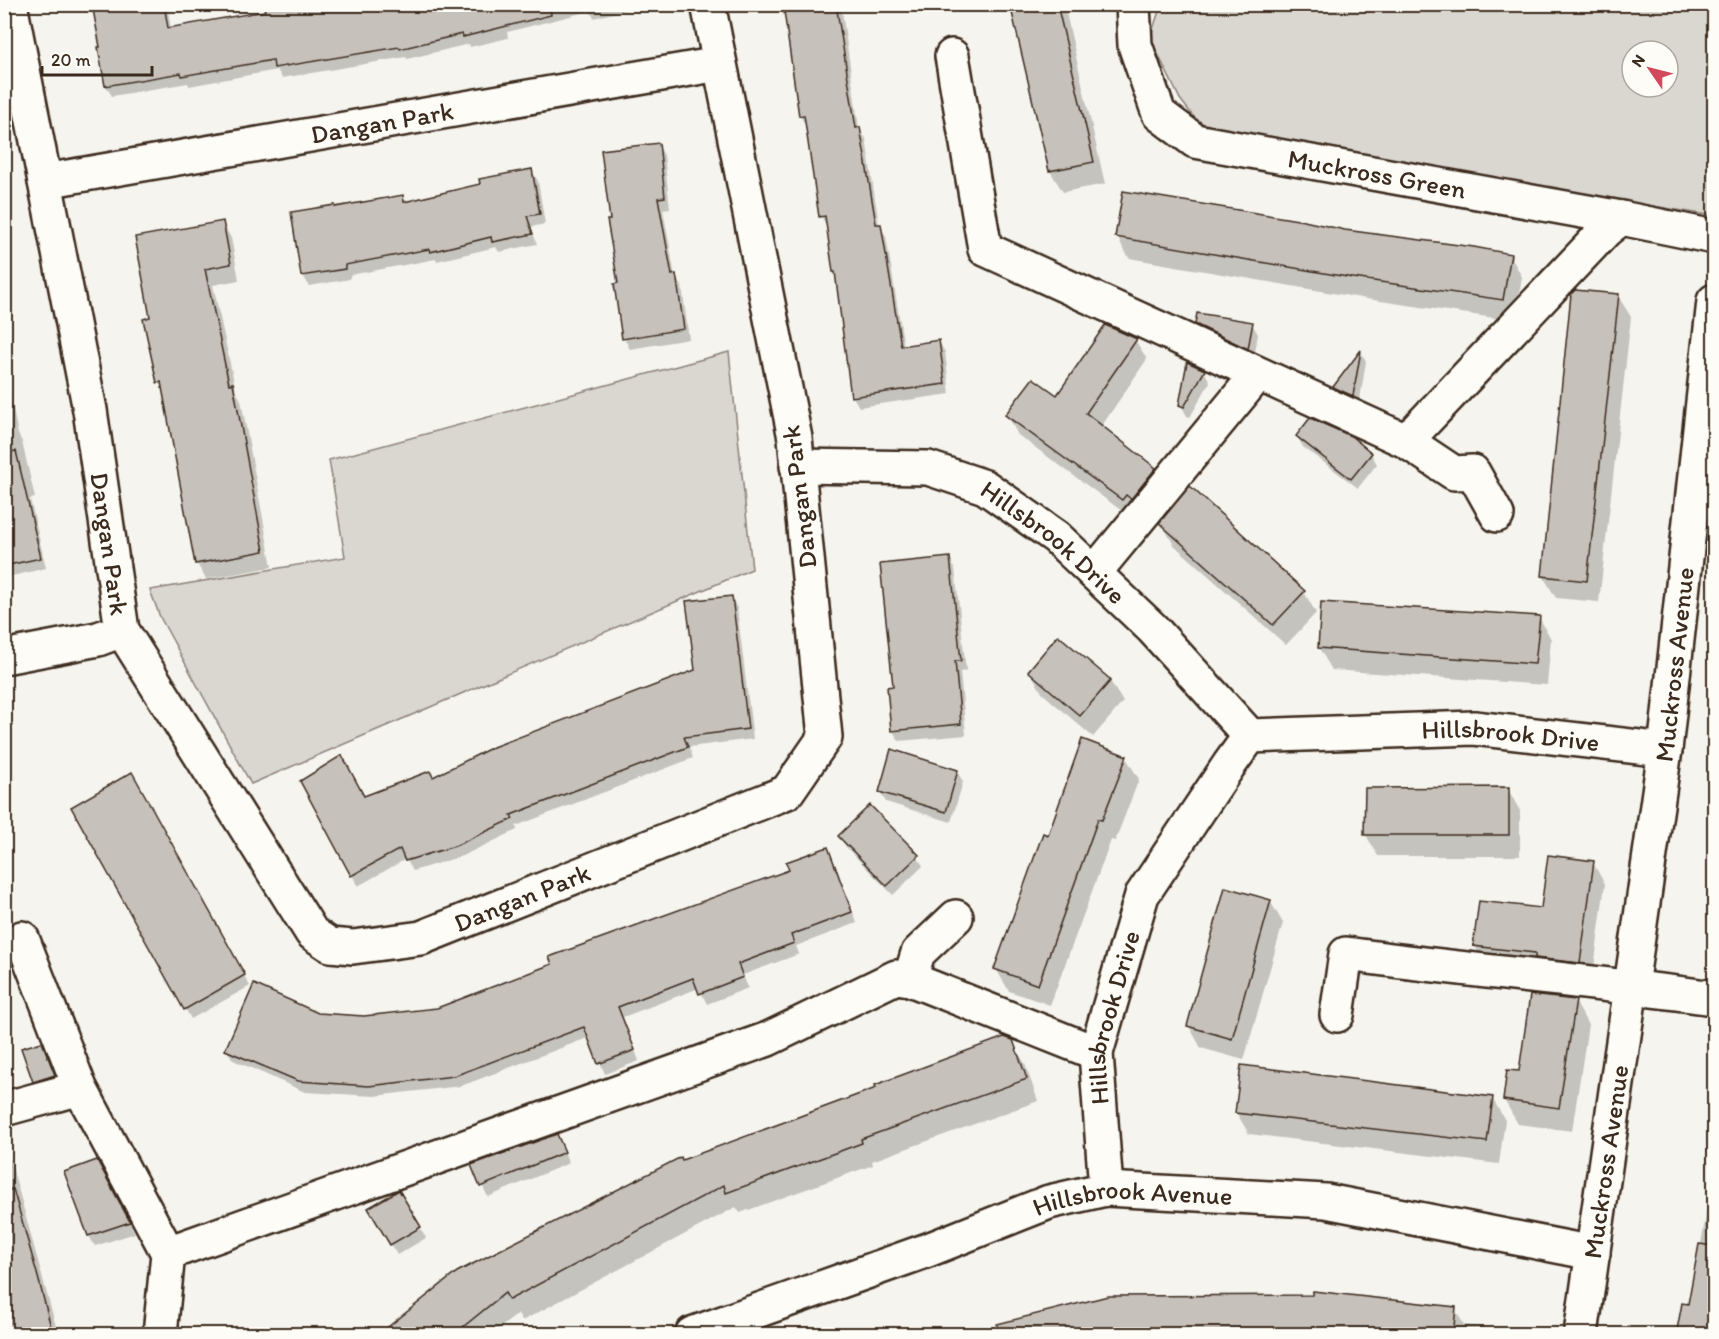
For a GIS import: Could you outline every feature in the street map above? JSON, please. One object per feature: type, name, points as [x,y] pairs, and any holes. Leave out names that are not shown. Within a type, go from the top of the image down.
[{"type":"street","name":"Dangan Park","points":[[10,4],[90,410],[122,630],[312,933],[330,945],[354,947],[421,938],[787,792],[825,737],[795,438],[708,4]]},
{"type":"street","name":"Muckross Green","points":[[1133,4],[1135,45],[1159,114],[1195,141],[1714,237]]},
{"type":"street","points":[[952,56],[985,249],[1406,441],[1454,472],[1473,472],[1497,515]]},
{"type":"street","name":"Dangan Park","points":[[45,181],[719,63]]},
{"type":"street","points":[[1406,441],[1620,218]]},
{"type":"street","name":"Muckross Avenue","points":[[1581,1335],[1665,750],[1714,301]]},
{"type":"street","points":[[1094,573],[1257,375]]},
{"type":"street","name":"Hillsbrook Drive","points":[[797,466],[928,468],[985,487],[1056,537],[1152,628],[1250,736],[1474,728],[1665,750]]},
{"type":"street","points":[[4,657],[98,639],[122,630]]},
{"type":"street","name":"Hillsbrook Drive","points":[[1106,1189],[1096,1053],[1142,896],[1250,736]]},
{"type":"street","points":[[910,979],[918,953],[956,917]]},
{"type":"street","points":[[22,938],[80,1088],[168,1253],[160,1335]]},
{"type":"street","points":[[1337,1015],[1346,954],[1461,970],[1714,998]]},
{"type":"street","points":[[168,1253],[768,1039],[896,977],[910,979],[1096,1053]]},
{"type":"street","points":[[4,1109],[80,1088]]},
{"type":"street","name":"Hillsbrook Avenue","points":[[692,1335],[928,1250],[1049,1202],[1106,1189],[1326,1201],[1593,1253]]},
{"type":"shaded area","points":[[1161,5],[1714,5],[1714,216],[1226,136],[1196,120],[1180,99],[1150,38]]},
{"type":"shaded area","points":[[729,352],[752,569],[251,784],[160,617],[150,590],[345,557],[329,460]]},
{"type":"building","points":[[92,4],[164,4],[168,28],[265,11],[263,4],[550,4],[551,15],[463,37],[462,34],[400,49],[399,47],[274,68],[273,60],[182,76],[181,73],[105,86]]},
{"type":"building","points":[[783,4],[836,4],[856,128],[860,127],[876,224],[881,224],[901,346],[939,340],[945,384],[851,397],[835,272],[833,272],[825,216],[819,217],[804,115],[799,116]]},
{"type":"building","points":[[1010,4],[1057,4],[1094,162],[1049,171]]},
{"type":"building","points":[[659,143],[665,197],[658,198],[672,275],[676,274],[684,329],[622,339],[614,284],[618,283],[607,220],[610,220],[601,150]]},
{"type":"building","points":[[532,169],[540,214],[527,216],[533,234],[492,242],[491,237],[430,252],[429,249],[345,265],[345,269],[301,276],[291,212],[403,195],[404,202],[480,184],[479,179]]},
{"type":"building","points":[[1123,191],[1345,230],[1511,254],[1503,300],[1353,278],[1115,237]]},
{"type":"building","points":[[223,221],[231,264],[205,269],[229,384],[233,383],[264,551],[195,564],[161,382],[157,383],[143,319],[150,317],[135,237]]},
{"type":"building","points":[[1575,290],[1619,294],[1587,581],[1542,576],[1571,294]]},
{"type":"building","points":[[1197,313],[1253,322],[1248,349],[1195,324]]},
{"type":"building","points":[[1105,325],[1137,339],[1086,413],[1156,468],[1131,499],[1126,495],[1122,500],[1005,415],[1033,378],[1057,395]]},
{"type":"building","points":[[1361,350],[1353,396],[1333,387]]},
{"type":"building","points":[[1187,362],[1205,370],[1184,407],[1179,405]]},
{"type":"building","points":[[1310,418],[1351,436],[1372,453],[1351,479],[1296,436]]},
{"type":"building","points":[[16,451],[41,558],[4,566],[4,453]]},
{"type":"building","points":[[1190,486],[1305,591],[1273,625],[1159,523]]},
{"type":"building","points":[[950,557],[961,661],[955,661],[961,724],[891,731],[887,687],[893,686],[880,564]]},
{"type":"building","points":[[732,596],[748,729],[684,737],[688,747],[511,815],[513,819],[455,846],[405,861],[400,849],[351,876],[300,781],[342,755],[364,796],[430,771],[433,777],[493,747],[695,670],[686,601]]},
{"type":"building","points":[[1321,602],[1540,616],[1535,664],[1318,648]]},
{"type":"building","points":[[1058,635],[1111,680],[1080,716],[1028,671]]},
{"type":"building","points":[[1082,739],[1127,756],[1102,820],[1098,819],[1038,985],[994,969],[1043,833],[1048,835]]},
{"type":"building","points":[[891,749],[958,770],[946,812],[879,792]]},
{"type":"building","points":[[132,772],[245,975],[184,1010],[71,807]]},
{"type":"building","points":[[1509,787],[1509,835],[1364,835],[1365,788]]},
{"type":"building","points":[[870,805],[919,855],[887,886],[838,836]]},
{"type":"building","points":[[828,847],[852,912],[791,935],[794,943],[738,964],[743,977],[699,994],[693,978],[618,1007],[635,1050],[598,1064],[584,1027],[454,1076],[369,1086],[298,1081],[225,1050],[254,984],[318,1013],[364,1016],[437,1008],[552,964],[549,957],[789,870],[786,862]]},
{"type":"building","points":[[1548,855],[1594,861],[1580,963],[1535,958],[1535,953],[1473,946],[1479,901],[1541,908]]},
{"type":"building","points":[[1225,887],[1271,900],[1232,1039],[1187,1026]]},
{"type":"building","points":[[1530,995],[1576,1000],[1559,1108],[1503,1100],[1507,1070],[1519,1071]]},
{"type":"building","points":[[1004,1037],[1013,1040],[1027,1079],[861,1139],[862,1143],[726,1193],[724,1185],[509,1300],[505,1293],[453,1335],[378,1335],[457,1272],[681,1157],[682,1160],[876,1088],[875,1085]]},
{"type":"building","points":[[42,1042],[55,1075],[33,1082],[21,1048]]},
{"type":"building","points":[[1241,1065],[1493,1097],[1487,1142],[1235,1113]]},
{"type":"building","points":[[557,1134],[565,1152],[480,1187],[471,1165]]},
{"type":"building","points":[[97,1160],[130,1222],[88,1236],[64,1172]]},
{"type":"building","points":[[13,1189],[53,1335],[4,1335],[4,1191]]},
{"type":"building","points":[[399,1190],[421,1227],[390,1245],[368,1208]]},
{"type":"building","points":[[1699,1244],[1714,1246],[1714,1335],[1676,1335],[1682,1303],[1688,1304]]},
{"type":"building","points":[[1313,1291],[1456,1307],[1453,1335],[998,1335],[997,1324],[1108,1296],[1312,1295]]}]
